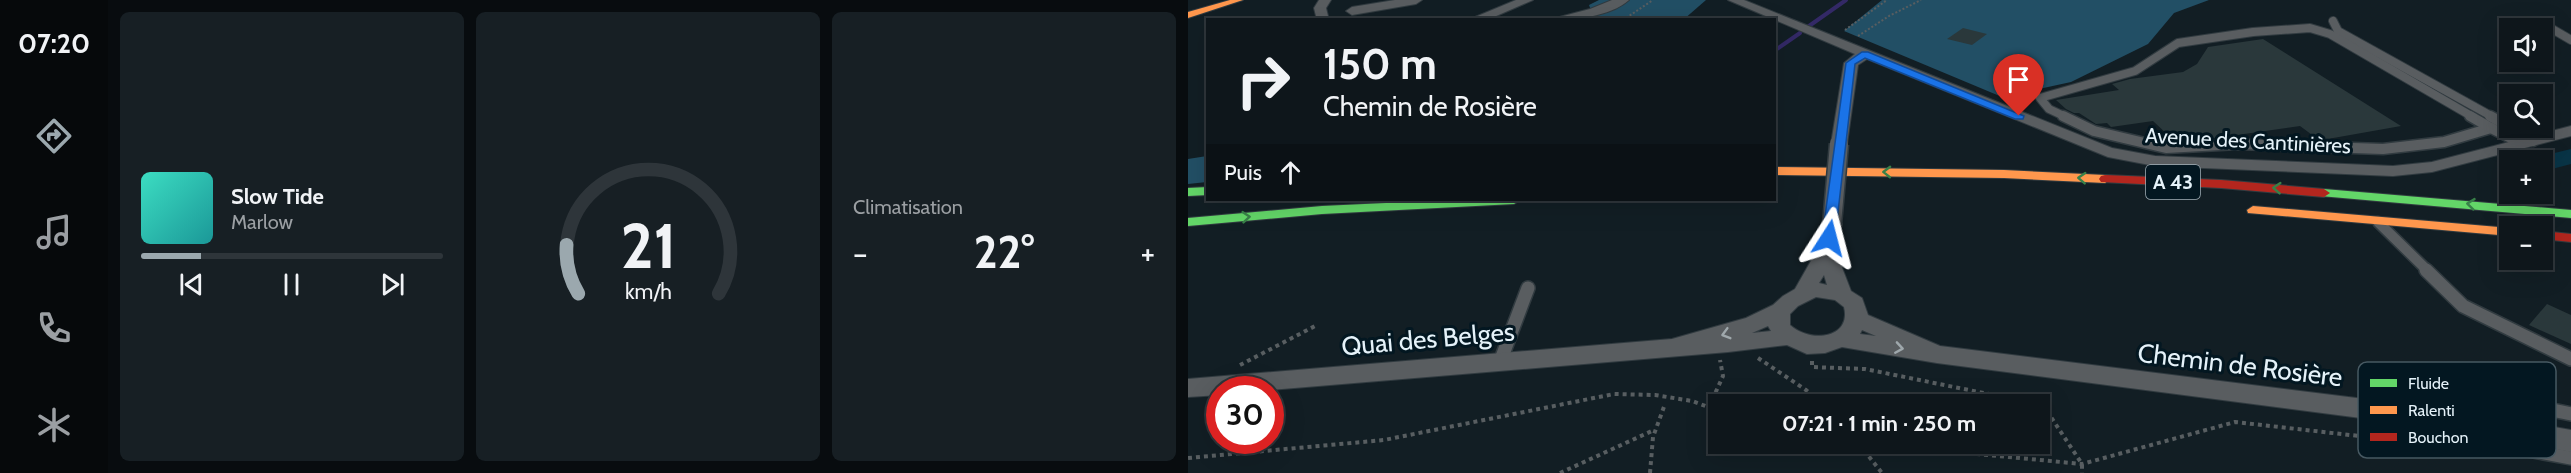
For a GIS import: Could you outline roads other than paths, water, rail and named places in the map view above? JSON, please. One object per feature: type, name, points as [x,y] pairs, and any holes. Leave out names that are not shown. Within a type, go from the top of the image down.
[{"type":"main road","points":[[1188,15],[1239,0]]},
{"type":"main road","name":"A 43","points":[[1776,171],[2004,174],[2221,184],[2446,201],[2571,214]]},
{"type":"main road","points":[[1188,192],[1206,191]]},
{"type":"main road","points":[[1821,193],[1844,194]]},
{"type":"main road","points":[[1188,222],[1322,210],[1495,201]]},
{"type":"main road","points":[[2240,208],[2499,231]]},
{"type":"main road","points":[[2553,236],[2571,238]]},
{"type":"street","points":[[1322,18],[1320,8],[1325,0]]},
{"type":"street","points":[[1352,11],[1416,0]]},
{"type":"street","points":[[1479,18],[1527,0]]},
{"type":"street","points":[[1564,18],[1593,12],[1623,0]]},
{"type":"street","points":[[1734,0],[1865,54]]},
{"type":"street","points":[[1804,292],[1826,252],[1832,224],[1839,144],[1851,63],[1865,54]]},
{"type":"street","name":"Avenue des Cantinières","points":[[1865,54],[2108,152],[2154,161],[2393,171],[2432,167],[2571,131]]},
{"type":"street","points":[[1826,252],[1841,293]]},
{"type":"street","points":[[1823,290],[1841,293],[1855,304],[1858,319],[1849,334],[1841,339],[1830,343],[1807,345],[1788,337],[1781,329],[1778,320],[1780,311],[1793,297],[1804,292],[1823,290]]},
{"type":"street","name":"Quai des Belges","points":[[1672,347],[1725,335],[1758,324],[1780,311]]},
{"type":"street","name":"Chemin de Rosière","points":[[1858,319],[1937,354]]},
{"type":"street","name":"Quai des Belges","points":[[1188,387],[1728,344],[1788,337]]},
{"type":"street","name":"Chemin de Rosière","points":[[1841,339],[1937,354],[2358,408]]},
{"type":"street","name":"Chemin de Rosière","points":[[2556,438],[2571,441]]},
{"type":"lane","points":[[2333,21],[2338,31],[2499,121]]},
{"type":"lane","points":[[2491,128],[2444,142],[2383,149],[2238,144],[2166,148],[2094,131],[2049,109],[2040,98],[2135,71],[2178,43],[2253,32],[2310,28],[2330,34],[2491,128],[2527,142]]},
{"type":"lane","points":[[2553,30],[2571,40]]},
{"type":"lane","points":[[2522,138],[2527,142]]},
{"type":"lane","points":[[2376,220],[2463,306],[2571,359]]},
{"type":"lane","points":[[1500,362],[1528,288]]},
{"type":"lane","points":[[2556,411],[2571,414]]},
{"type":"lane","points":[[2556,455],[2571,458]]},
{"type":"waterway","points":[[1809,26],[1846,0]]},
{"type":"waterway","points":[[1776,50],[1800,33]]}]
